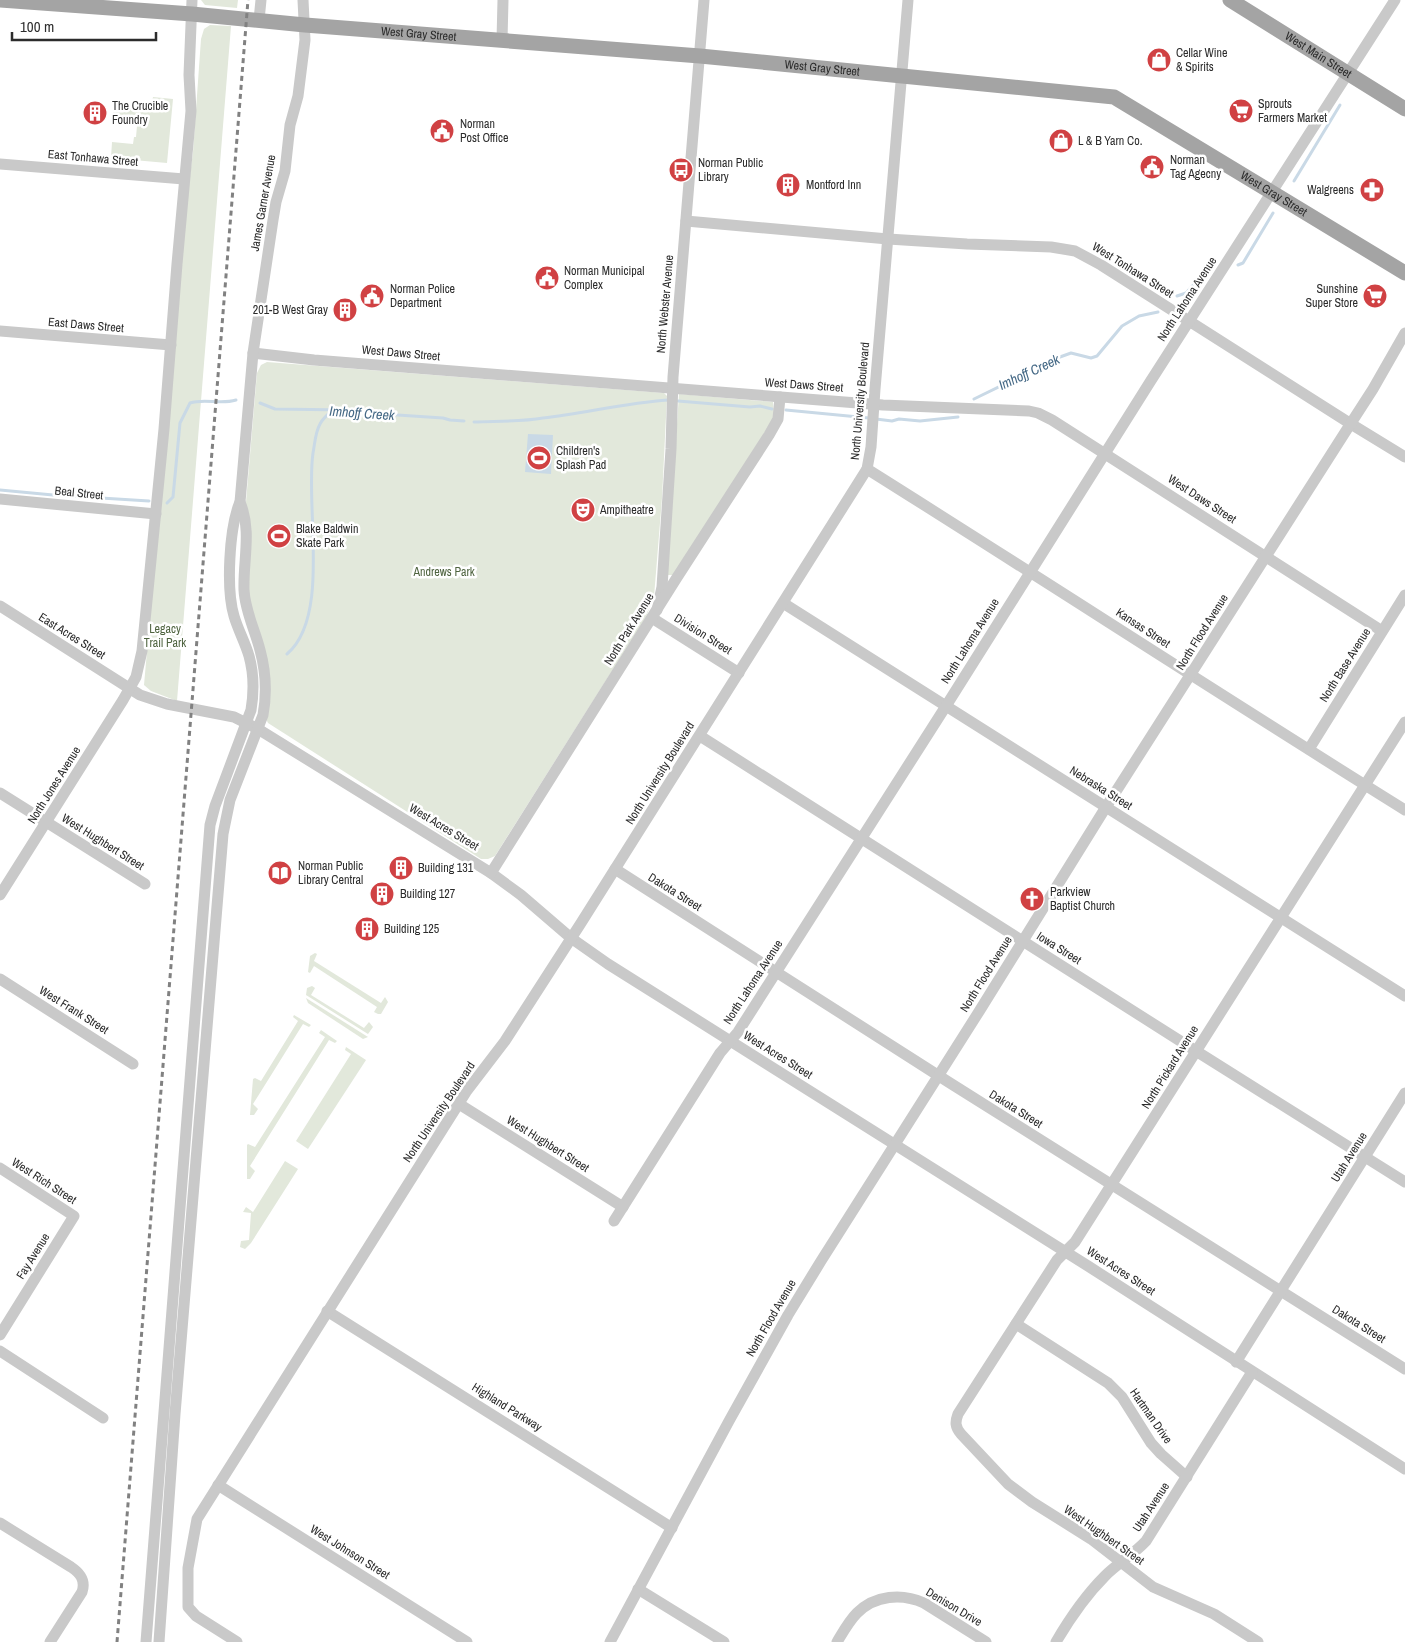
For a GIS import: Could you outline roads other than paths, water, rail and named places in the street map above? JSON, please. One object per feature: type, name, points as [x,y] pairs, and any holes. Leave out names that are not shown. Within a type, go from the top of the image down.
[{"type":"main road","name":"West Gray Street","points":[[0,0],[192,7],[259,20],[305,25],[700,56],[1114,96],[1405,273]]},
{"type":"main road","name":"West Main Street","points":[[1230,0],[1405,109]]},
{"type":"street","points":[[259,20],[261,0]]},
{"type":"street","name":"James Garner Avenue","points":[[146,1642],[209,832],[215,806],[251,710],[253,696],[253,678],[249,657],[231,606],[229,585],[234,523],[240,502],[253,352],[276,202],[285,171],[290,126],[298,96],[305,43],[302,0]]},
{"type":"street","points":[[502,40],[503,0]]},
{"type":"street","name":"North Webster Avenue","points":[[655,614],[662,587],[673,388],[704,0]]},
{"type":"street","name":"North University Boulevard","points":[[237,1642],[196,1616],[188,1607],[188,1568],[197,1519],[327,1310],[459,1104],[505,1040],[700,736],[867,469],[871,447],[908,0]]},
{"type":"street","name":"North Lahoma Avenue","points":[[614,1221],[720,1054],[776,972],[862,839],[1189,320],[1395,0]]},
{"type":"street","name":"North Jones Avenue","points":[[0,895],[136,678],[142,651],[156,514],[191,110],[192,7]]},
{"type":"street","name":"East Tonhawa Street","points":[[0,164],[184,179]]},
{"type":"street","name":"West Tonhawa Street","points":[[686,221],[967,244],[1051,247],[1076,251],[1405,457]]},
{"type":"street","name":"East Daws Street","points":[[0,331],[171,345]]},
{"type":"street","name":"North Flood Avenue","points":[[610,1642],[788,1315],[1106,807],[1351,424],[1405,333]]},
{"type":"street","name":"West Daws Street","points":[[253,352],[314,360],[780,397],[873,414],[1029,411],[1038,413],[1052,420],[1382,631]]},
{"type":"street","name":"North Park Avenue","points":[[492,873],[769,435],[778,419],[780,397]]},
{"type":"street","name":"Kansas Street","points":[[867,469],[1405,810]]},
{"type":"street","name":"Beal Street","points":[[0,499],[156,514]]},
{"type":"street","name":"James Garner Avenue","points":[[159,1642],[175,1414],[223,834],[230,800],[263,715],[266,684],[260,649],[246,606],[244,590],[247,542],[246,524],[240,502]]},
{"type":"street","name":"North Base Avenue","points":[[1309,749],[1405,595]]},
{"type":"street","name":"Nebraska Street","points":[[783,603],[1405,996]]},
{"type":"street","name":"East Acres Street","points":[[0,606],[129,688]]},
{"type":"street","name":"Division Street","points":[[655,614],[739,673]]},
{"type":"street","name":"West Acres Street","points":[[129,688],[167,704],[234,717],[258,729],[492,873],[571,938],[616,969],[1405,1469]]},
{"type":"street","name":"North Pickard Avenue","points":[[956,1424],[958,1414],[1057,1260],[1075,1242],[1405,722]]},
{"type":"street","name":"Iowa Street","points":[[700,736],[1405,1182]]},
{"type":"street","name":"West Hughbert Street","points":[[0,793],[145,884]]},
{"type":"street","name":"Dakota Street","points":[[615,869],[1405,1370]]},
{"type":"street","name":"West Frank Street","points":[[0,979],[133,1064]]},
{"type":"street","name":"Utah Avenue","points":[[1236,1362],[1405,1093]]},
{"type":"street","name":"West Hughbert Street","points":[[459,1104],[623,1207]]},
{"type":"street","name":"West Rich Street","points":[[0,1168],[74,1216]]},
{"type":"street","name":"Fay Avenue","points":[[0,1335],[74,1216]]},
{"type":"street","name":"Highland Parkway","points":[[327,1310],[672,1528]]},
{"type":"street","name":"Hartman Drive","points":[[1016,1324],[1108,1383],[1122,1397],[1144,1434],[1187,1477]]},
{"type":"street","points":[[0,1351],[102,1418]]},
{"type":"street","name":"Utah Avenue","points":[[1056,1642],[1084,1600],[1106,1574],[1121,1564],[1146,1541],[1252,1372]]},
{"type":"street","name":"West Hughbert Street","points":[[956,1424],[956,1429],[1008,1484],[1032,1502],[1091,1539],[1153,1587],[1214,1614],[1258,1642]]},
{"type":"street","name":"West Johnson Street","points":[[218,1485],[467,1642]]},
{"type":"street","points":[[0,1524],[80,1573],[83,1583],[82,1592],[50,1642]]},
{"type":"street","points":[[638,1589],[724,1642]]},
{"type":"street","name":"Denison Drive","points":[[836,1642],[857,1613],[866,1606],[876,1601],[896,1596],[915,1599],[924,1603],[986,1642]]},
{"type":"water","name":"Children's Splash Pad","points":[[528,434],[553,435],[551,474],[525,472]]},
{"type":"waterway","name":"Imhoff Creek","points":[[1294,181],[1340,105]]},
{"type":"waterway","name":"Imhoff Creek","points":[[1238,265],[1243,263],[1273,213]]},
{"type":"waterway","name":"Imhoff Creek","points":[[1177,296],[1186,293],[1216,260]]},
{"type":"waterway","name":"Imhoff Creek","points":[[974,399],[1071,353],[1091,358],[1097,356],[1122,326],[1139,316],[1158,312]]},
{"type":"waterway","name":"Imhoff Creek","points":[[167,503],[173,497],[180,423],[190,403],[236,400]]},
{"type":"waterway","name":"Imhoff Creek","points":[[474,422],[517,421],[668,400]]},
{"type":"waterway","name":"Imhoff Creek","points":[[678,401],[750,407],[760,406],[772,409]]},
{"type":"waterway","name":"Imhoff Creek","points":[[260,403],[275,409],[346,410],[464,421]]},
{"type":"waterway","points":[[287,654],[300,637],[308,614],[314,560],[311,475],[313,453],[318,427],[333,410]]},
{"type":"waterway","name":"Imhoff Creek","points":[[786,410],[869,418]]},
{"type":"waterway","name":"Imhoff Creek","points":[[876,419],[920,421],[958,417]]},
{"type":"waterway","name":"Imhoff Creek","points":[[0,490],[149,501]]},
{"type":"railway","points":[[117,1642],[248,0]]},
{"type":"place","name":"Cellar Wine & Spirits","points":[[1159,60]]},
{"type":"place","name":"Sprouts Farmers Market","points":[[1241,111]]},
{"type":"place","name":"The Crucible Foundry","points":[[95,113]]},
{"type":"place","name":"Norman Post Office","points":[[442,131]]},
{"type":"place","name":"L & B Yarn Co.","points":[[1061,141]]},
{"type":"place","name":"Norman Tag Agecny","points":[[1152,167]]},
{"type":"place","name":"Norman Public Library","points":[[681,170]]},
{"type":"place","name":"Montford Inn","points":[[788,185]]},
{"type":"place","name":"Walgreens","points":[[1372,190]]},
{"type":"place","name":"Norman Municipal Complex","points":[[547,278]]},
{"type":"place","name":"Norman Police Department","points":[[372,296]]},
{"type":"place","name":"Sunshine Super Store","points":[[1375,296]]},
{"type":"place","name":"201-B West Gray","points":[[345,310]]},
{"type":"place","name":"Children's Splash Pad","points":[[539,458]]},
{"type":"place","name":"Ampitheatre","points":[[583,510]]},
{"type":"place","name":"Blake Baldwin Skate Park","points":[[279,536]]},
{"type":"place","name":"Building 131","points":[[401,868]]},
{"type":"place","name":"Norman Public Library Central","points":[[280,873]]},
{"type":"place","name":"Building 127","points":[[382,894]]},
{"type":"place","name":"Parkview Baptist Church","points":[[1032,899]]},
{"type":"place","name":"Building 125","points":[[367,929]]},
{"type":"park label","name":"Andrews Park","points":[[444,572]]},
{"type":"park label","name":"Legacy Trail Park","points":[[165,636]]}]
